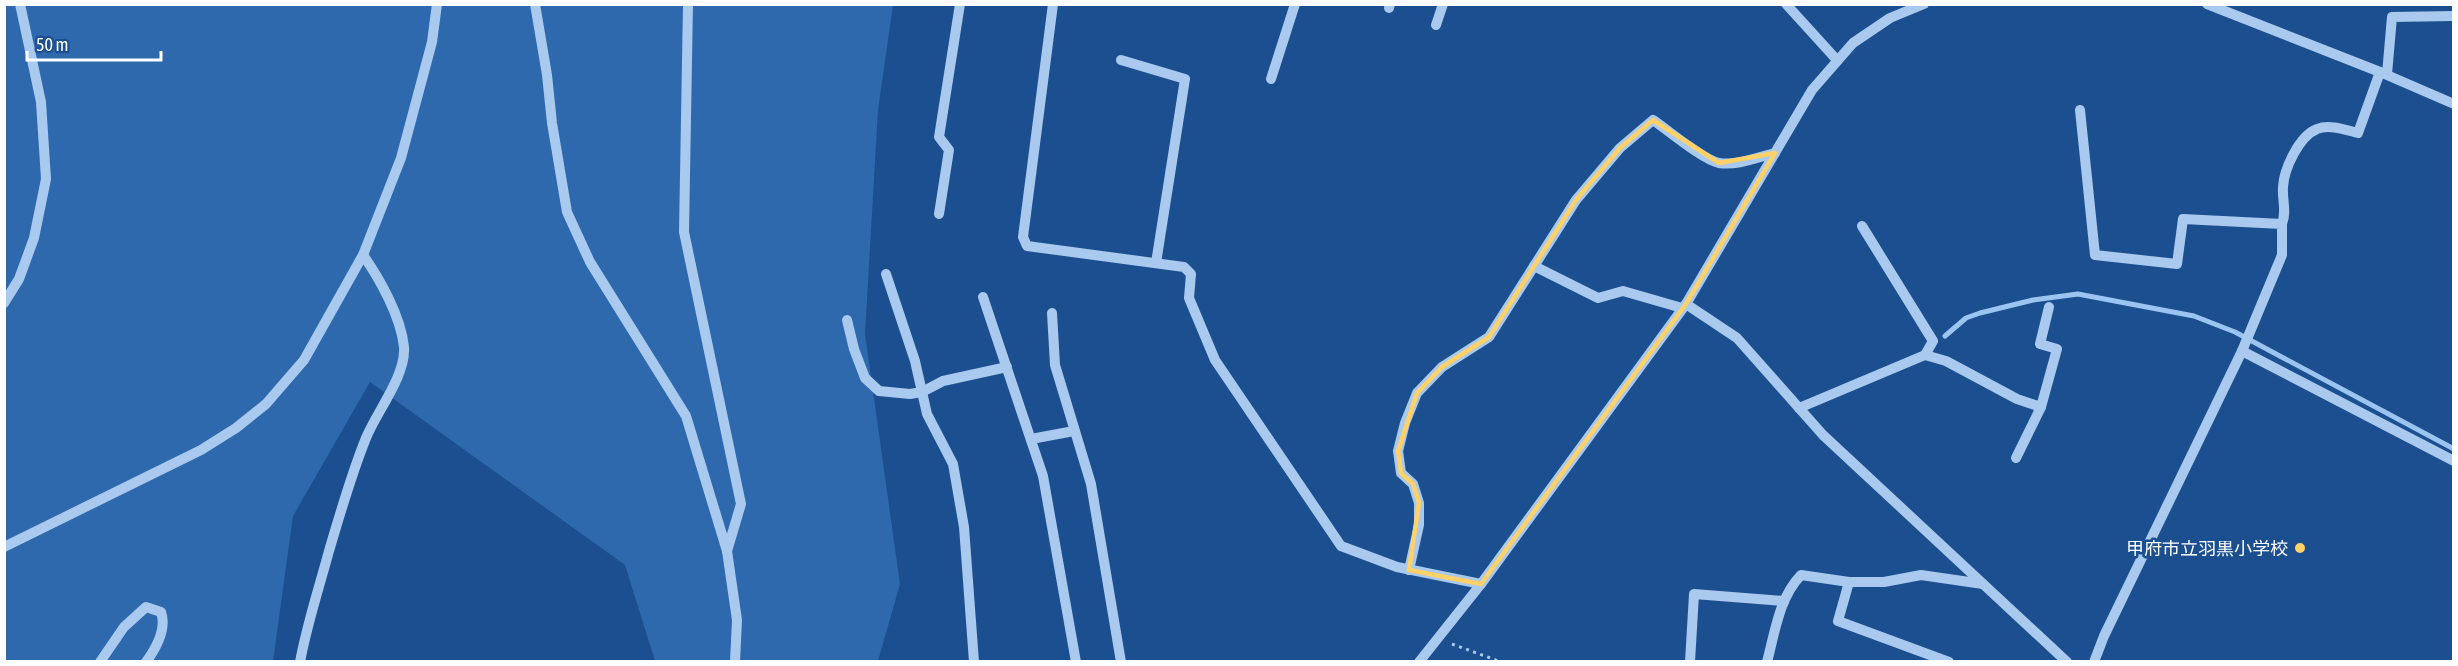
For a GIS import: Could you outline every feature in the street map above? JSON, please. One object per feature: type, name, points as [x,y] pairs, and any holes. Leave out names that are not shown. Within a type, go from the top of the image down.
[{"type":"street","points":[[4,303],[19,279],[34,238],[46,179],[41,102],[20,4]]},
{"type":"street","points":[[4,547],[201,450],[236,428],[266,404],[303,360],[363,255],[401,158],[432,42],[437,4]]},
{"type":"street","points":[[535,4],[567,212],[590,262],[686,416],[727,551],[737,620],[735,662]]},
{"type":"street","points":[[688,4],[684,232],[741,504],[727,551]]},
{"type":"street","points":[[939,214],[949,150],[939,137],[960,4]]},
{"type":"street","points":[[1053,4],[1023,237],[1027,246],[1184,267],[1191,274],[1190,298],[1215,360],[1341,546],[1409,570],[1480,584]]},
{"type":"street","points":[[1271,79],[1295,4]]},
{"type":"street","points":[[1436,25],[1443,4]]},
{"type":"street","points":[[1786,4],[1836,59]]},
{"type":"street","points":[[1419,662],[1480,584],[1684,306],[1812,90],[1836,59],[1853,43],[1890,18],[1924,4]]},
{"type":"street","points":[[2207,4],[2384,73],[2454,104]]},
{"type":"street","points":[[2094,662],[2104,636],[2242,351],[2282,255],[2282,224],[2285,215],[2284,180],[2296,152],[2305,138],[2317,129],[2330,127],[2358,133],[2384,73],[2392,17],[2454,16]]},
{"type":"street","points":[[1121,60],[1185,79],[1156,263]]},
{"type":"street","points":[[2080,110],[2095,255],[2177,264],[2183,219],[2282,224]]},
{"type":"street","points":[[1409,570],[1419,525],[1419,503],[1413,484],[1401,473],[1398,451],[1405,423],[1417,393],[1442,367],[1489,337],[1576,200],[1620,148],[1653,120],[1707,158],[1719,163],[1735,162],[1774,153]]},
{"type":"street","points":[[1799,408],[1925,355],[1933,341],[1862,226]]},
{"type":"street","points":[[300,662],[306,630],[366,438],[400,370],[404,347],[394,310],[375,272],[363,255]]},
{"type":"street","points":[[1534,266],[1598,298],[1623,291],[1684,306],[1737,338],[1823,435],[2067,662]]},
{"type":"street","points":[[886,274],[915,361],[927,414],[953,464],[964,527],[974,662]]},
{"type":"street","points":[[983,297],[1043,476],[1076,662]]},
{"type":"street","points":[[2016,458],[2041,407],[2057,349],[2040,344],[2049,307]]},
{"type":"street","points":[[1052,313],[1055,365],[1091,484],[1121,662]]},
{"type":"street","points":[[847,321],[865,378],[879,391],[910,394],[922,392],[943,381],[1007,367]]},
{"type":"street","points":[[2242,351],[2454,460]]},
{"type":"street","points":[[1925,355],[1946,361],[2017,399],[2041,407]]},
{"type":"street","points":[[1031,439],[1074,431]]},
{"type":"street","points":[[1767,662],[1784,601],[1791,586],[1801,575],[1850,582],[1884,582],[1921,575],[1984,584]]},
{"type":"street","points":[[1850,582],[1838,621],[1949,662]]},
{"type":"street","points":[[1690,662],[1694,594],[1784,601]]},
{"type":"street","points":[[100,662],[124,627],[146,607],[161,612],[164,622],[161,636],[146,662]]},
{"type":"path","points":[[1437,639],[1501,662]]},
{"type":"highlighted area","points":[[1653,120],[1719,163],[1775,153],[1686,304],[1481,584],[1409,570],[1419,503],[1413,484],[1401,473],[1398,451],[1417,393],[1442,367],[1489,337],[1576,200],[1620,148]]},
{"type":"shaded area","points":[[4,5],[893,5],[878,110],[865,334],[900,584],[878,661],[655,661],[625,565],[370,382],[293,516],[273,661],[5,661]]},
{"type":"waterway","points":[[1945,336],[1966,318],[1980,313],[2033,300],[2078,294],[2194,316],[2235,332],[2454,449]]},
{"type":"place","name":"甲府市立羽黒小学校","points":[[2300,548]]}]
